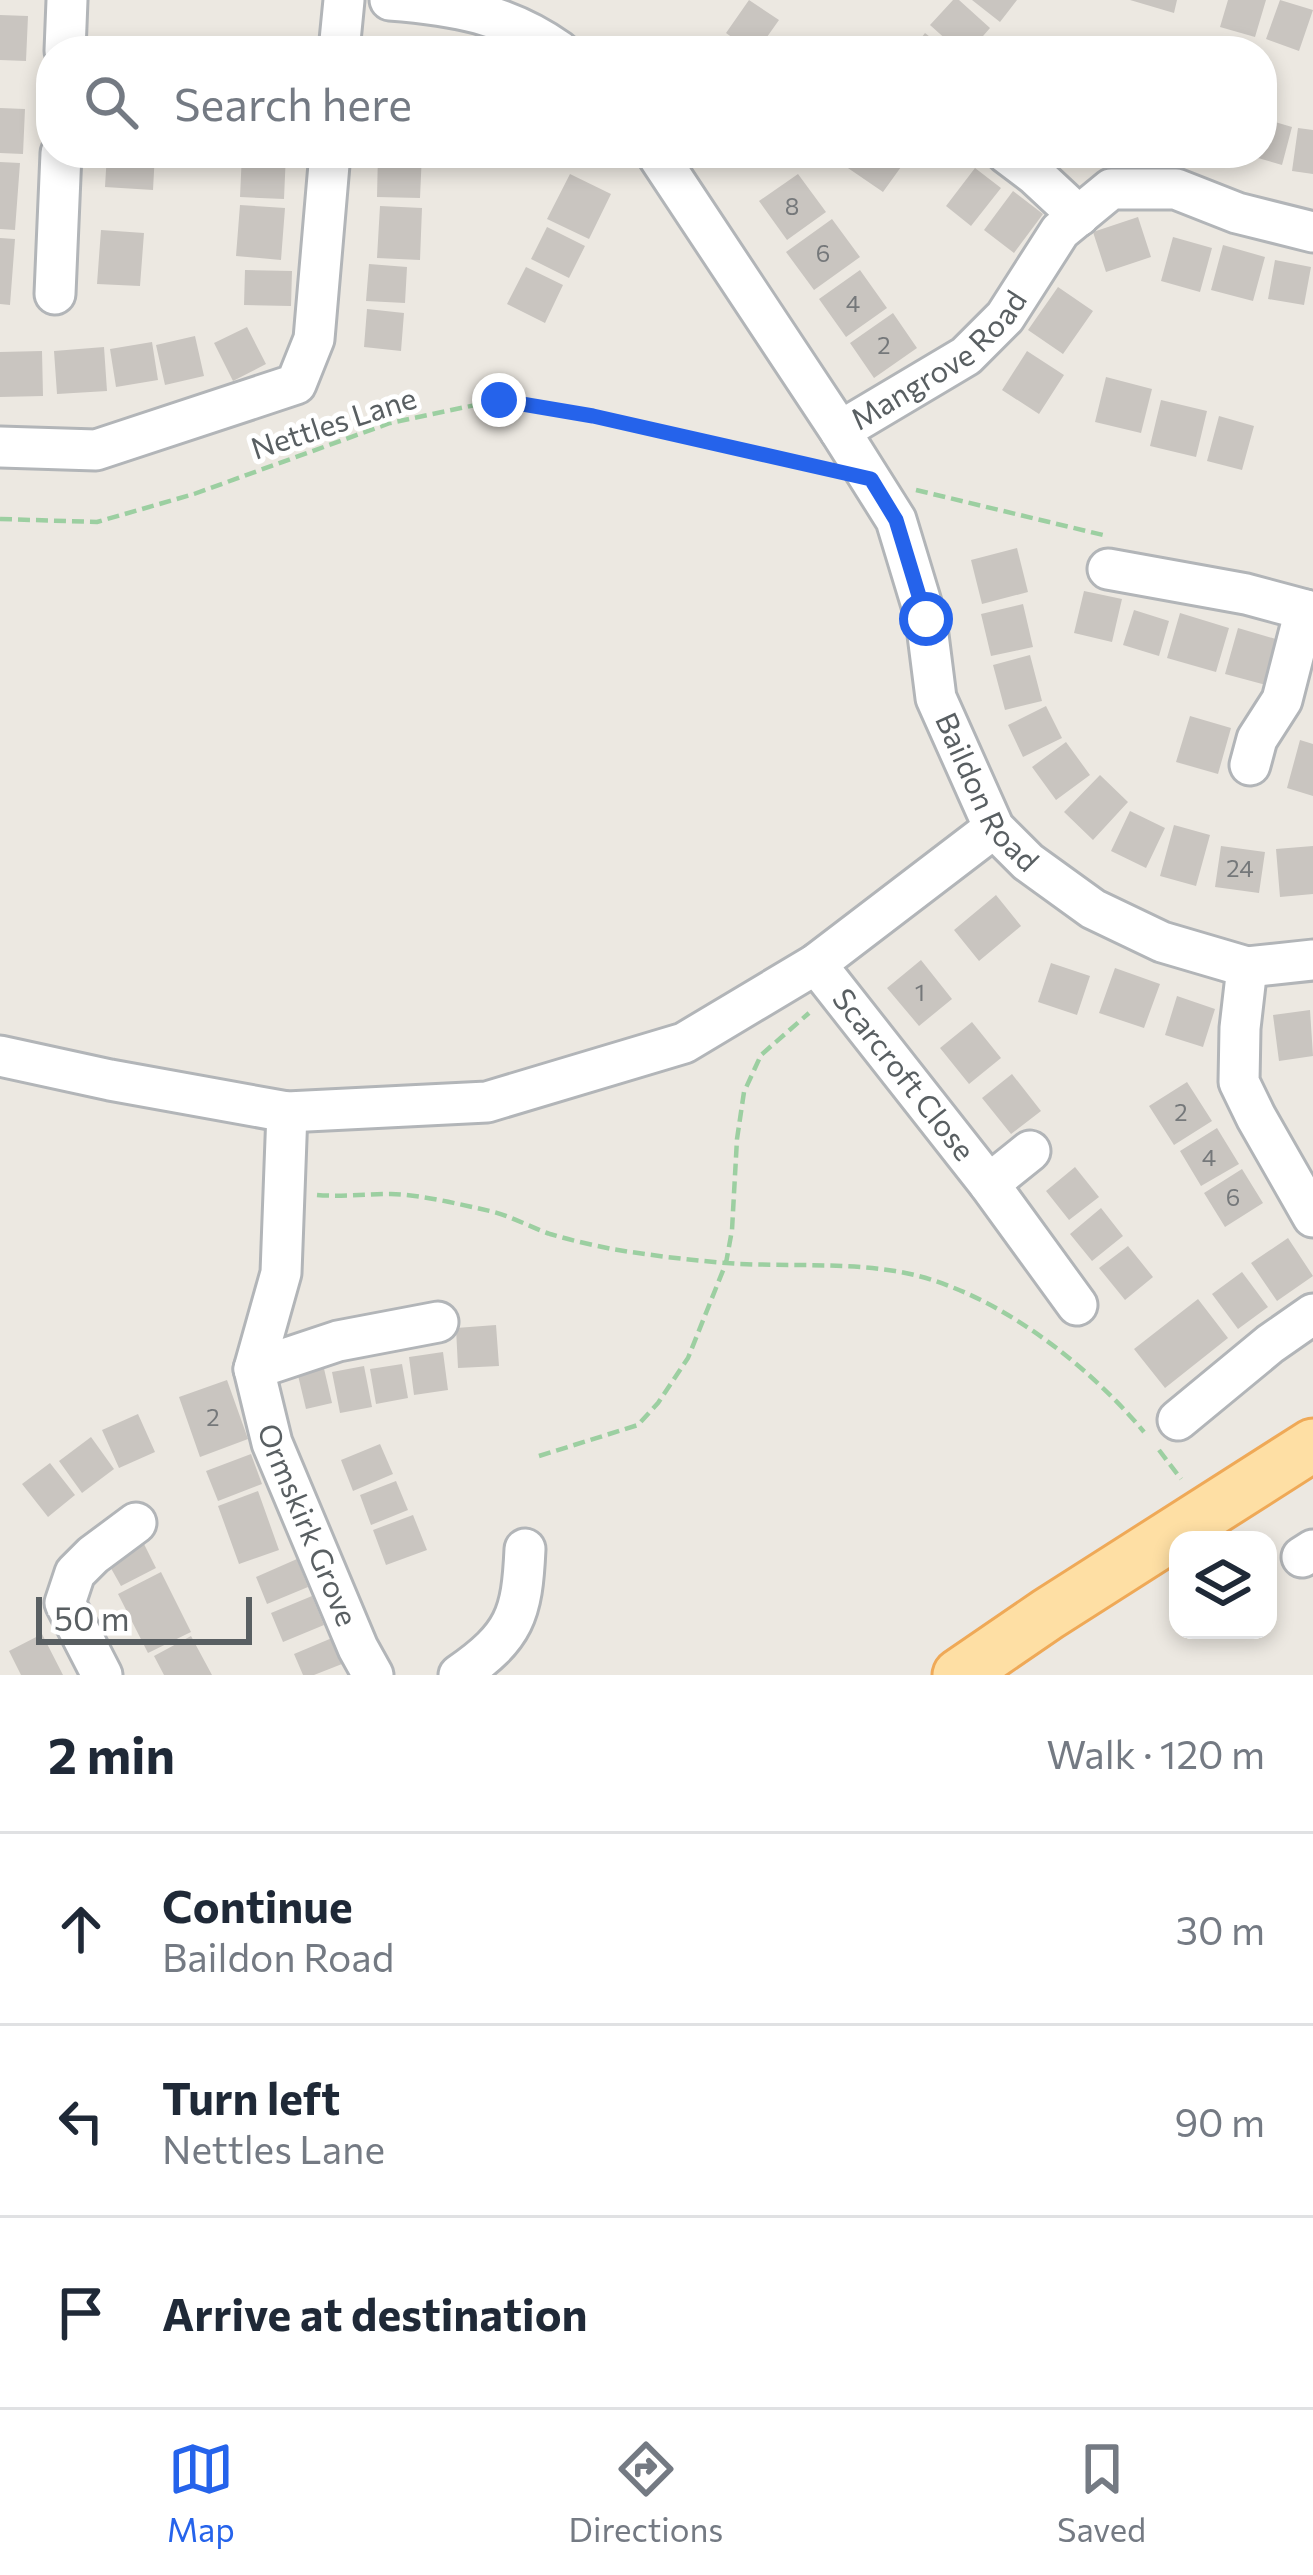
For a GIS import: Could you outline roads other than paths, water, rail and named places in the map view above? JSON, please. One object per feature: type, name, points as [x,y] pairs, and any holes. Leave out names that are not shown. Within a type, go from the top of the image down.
[{"type":"main road","points":[[959,1675],[1313,1445]]},
{"type":"street","points":[[65,36],[67,0]]},
{"type":"street","points":[[340,36],[344,0]]},
{"type":"street","points":[[390,0],[451,5],[539,36]]},
{"type":"street","points":[[55,294],[60,168]]},
{"type":"street","points":[[0,447],[96,450],[296,384],[314,339],[330,168]]},
{"type":"street","name":"Mangrove Road","points":[[666,168],[840,431],[966,356],[1005,317],[1060,231],[1111,189],[1176,189],[1238,214],[1313,232]]},
{"type":"street","points":[[1026,168],[1079,216]]},
{"type":"street","name":"Baildon Road","points":[[840,431],[896,520],[926,619],[936,698],[994,828],[1028,862],[1093,909],[1162,942],[1247,967],[1313,959]]},
{"type":"street","points":[[1106,552],[1309,611],[1282,700],[1257,739],[1250,765]]},
{"type":"street","points":[[0,1056],[287,1112],[487,1102],[684,1043],[827,978],[994,828]]},
{"type":"street","points":[[1247,967],[1239,1082],[1313,1217]]},
{"type":"street","name":"Scarcroft Close","points":[[827,978],[1077,1305]]},
{"type":"street","name":"Ormskirk Grove","points":[[287,1112],[281,1273],[254,1369],[272,1443],[358,1648],[374,1675]]},
{"type":"street","name":"Scarcroft Close","points":[[989,1184],[1030,1151]]},
{"type":"street","points":[[1159,1433],[1313,1315]]},
{"type":"street","points":[[254,1369],[338,1341],[438,1322]]},
{"type":"street","points":[[102,1675],[65,1603],[75,1573],[136,1523]]},
{"type":"street","points":[[460,1675],[507,1634],[523,1597],[525,1549]]}]
